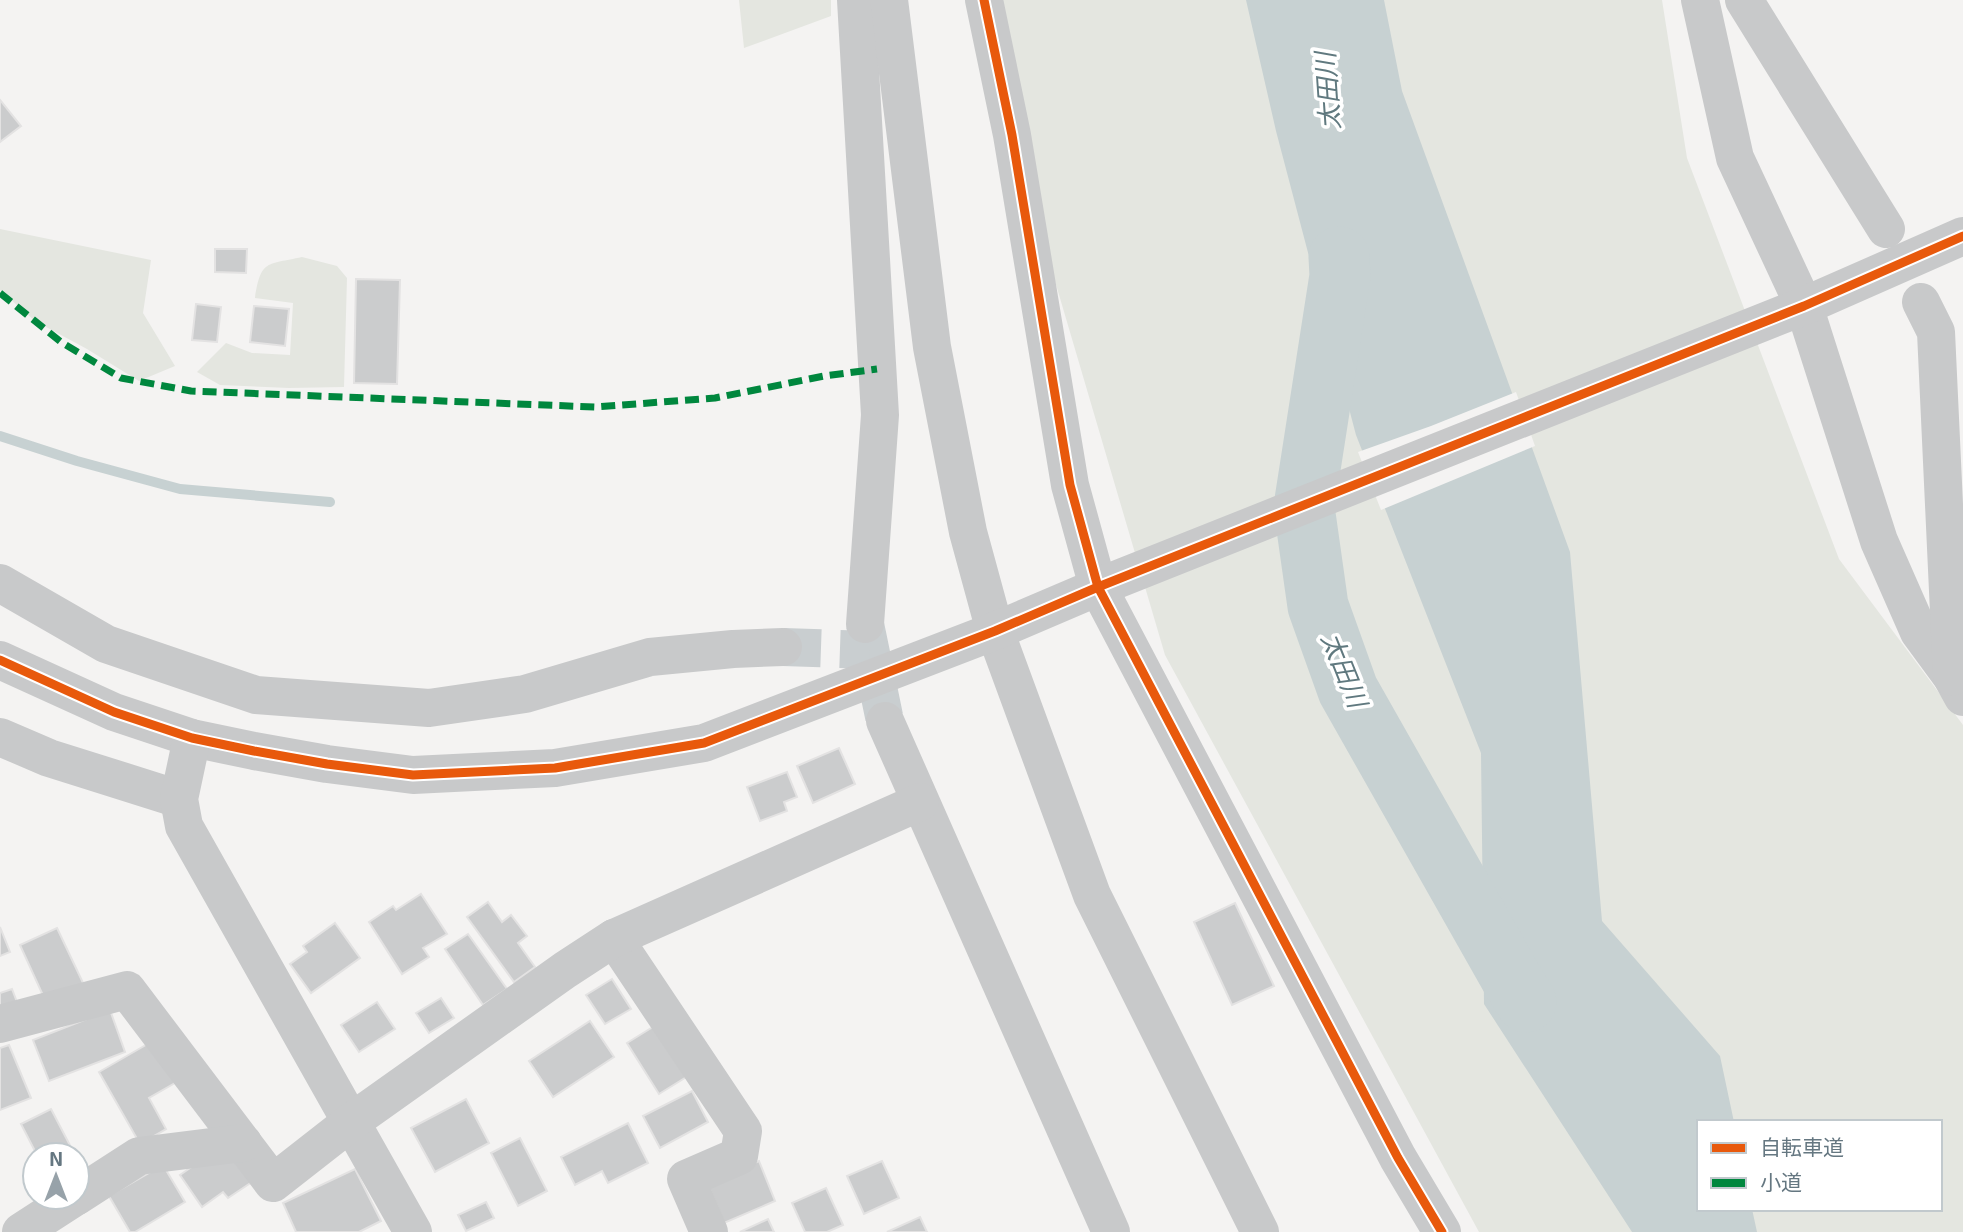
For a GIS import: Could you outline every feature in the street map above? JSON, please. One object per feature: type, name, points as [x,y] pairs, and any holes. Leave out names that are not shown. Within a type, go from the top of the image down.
[{"type":"street","points":[[856,0],[880,415],[865,624]]},
{"type":"street","points":[[890,0],[932,347],[968,531],[995,631],[1091,895],[1260,1232]]},
{"type":"street","points":[[984,0],[1012,135],[1070,485],[1098,587],[1398,1158],[1442,1232]]},
{"type":"street","points":[[1700,0],[1735,158],[1804,306],[1879,541],[1919,632],[1957,687]]},
{"type":"street","points":[[1749,4],[1886,229]]},
{"type":"street","points":[[0,660],[114,712],[192,738],[327,764],[413,775],[555,768],[704,743],[995,631],[1098,587],[1804,306],[1963,236]]},
{"type":"street","points":[[1940,318],[1957,687]]},
{"type":"street","points":[[0,583],[106,644],[257,695],[429,708],[525,694],[650,657],[783,647]]},
{"type":"street","points":[[885,721],[1111,1232]]},
{"type":"street","points":[[0,737],[49,758],[179,799]]},
{"type":"street","points":[[192,738],[179,799],[184,826],[413,1232]]},
{"type":"street","points":[[0,1024],[127,990],[273,1183],[351,1122],[614,938],[920,802]]},
{"type":"street","points":[[614,938],[743,1131],[739,1156],[686,1179],[709,1232]]},
{"type":"street","points":[[91,1186],[139,1156],[243,1143]]},
{"type":"street","points":[[21,1232],[53,1211]]},
{"type":"shaded area","points":[[739,0],[831,0],[831,16],[744,48]]},
{"type":"shaded area","points":[[987,0],[1662,0],[1687,158],[1839,559],[1963,725],[1963,1232],[1479,1232],[1165,655],[1012,135]]},
{"type":"shaded area","points":[[0,229],[151,260],[143,313],[175,366],[139,381],[35,321],[0,290]]},
{"type":"shaded area","points":[[302,257],[337,266],[347,278],[344,387],[220,385],[197,372],[226,343],[252,353],[290,355],[293,303],[255,298],[263,270],[273,263]]},
{"type":"water","points":[[1246,0],[1384,0],[1402,91],[1570,552],[1602,921],[1720,1056],[1734,1120],[1697,1120],[1697,1211],[1752,1211],[1757,1232],[1632,1232],[1484,1004],[1481,753],[1356,435],[1276,131]]},
{"type":"pier","points":[[1516,392],[1535,446],[1381,510],[1358,452]]},
{"type":"building","points":[[0,100],[21,126],[0,142]]},
{"type":"building","points":[[215,249],[247,249],[246,273],[215,272]]},
{"type":"building","points":[[356,279],[400,280],[397,384],[354,383]]},
{"type":"building","points":[[196,304],[221,307],[217,342],[192,340]]},
{"type":"building","points":[[254,306],[289,309],[285,346],[250,342]]},
{"type":"building","points":[[839,748],[855,784],[813,803],[797,766]]},
{"type":"building","points":[[787,772],[797,797],[784,802],[787,811],[760,821],[747,787]]},
{"type":"building","points":[[421,894],[447,934],[423,948],[429,957],[402,974],[369,922],[393,906],[396,910]]},
{"type":"building","points":[[488,902],[502,922],[511,915],[527,936],[518,943],[535,967],[514,982],[467,917]]},
{"type":"building","points":[[1235,903],[1274,986],[1232,1005],[1194,922]]},
{"type":"building","points":[[335,923],[360,958],[311,993],[290,964],[307,952],[303,946]]},
{"type":"building","points":[[0,927],[10,952],[0,956]]},
{"type":"building","points":[[57,928],[84,985],[46,1002],[20,945]]},
{"type":"building","points":[[468,934],[507,989],[483,1005],[445,949]]},
{"type":"building","points":[[612,979],[631,1009],[605,1024],[586,995]]},
{"type":"building","points":[[12,989],[20,1010],[0,1017],[0,993]]},
{"type":"building","points":[[441,998],[454,1018],[429,1033],[416,1013]]},
{"type":"building","points":[[377,1002],[395,1029],[359,1052],[341,1025]]},
{"type":"building","points":[[110,1010],[125,1052],[49,1081],[33,1040]]},
{"type":"building","points":[[590,1021],[614,1057],[553,1097],[529,1061]]},
{"type":"building","points":[[656,1025],[688,1076],[659,1094],[627,1043]]},
{"type":"building","points":[[151,1042],[175,1083],[149,1098],[166,1129],[140,1144],[99,1072]]},
{"type":"building","points":[[9,1045],[31,1098],[0,1110],[0,1048]]},
{"type":"building","points":[[692,1091],[708,1122],[660,1148],[643,1116]]},
{"type":"building","points":[[466,1099],[489,1143],[435,1172],[411,1128]]},
{"type":"building","points":[[51,1109],[68,1141],[30,1141],[21,1124]]},
{"type":"building","points":[[628,1123],[648,1163],[608,1183],[602,1171],[575,1185],[561,1157]]},
{"type":"building","points":[[520,1138],[547,1191],[518,1206],[491,1153]]},
{"type":"building","points":[[234,1150],[255,1180],[228,1198],[223,1192],[202,1207],[180,1175],[206,1157]]},
{"type":"building","points":[[759,1161],[775,1201],[724,1223],[707,1183]]},
{"type":"building","points":[[882,1161],[899,1198],[864,1214],[847,1176]]},
{"type":"building","points":[[163,1165],[185,1202],[135,1232],[130,1232],[109,1196]]},
{"type":"building","points":[[355,1169],[381,1221],[359,1232],[296,1232],[283,1203]]},
{"type":"building","points":[[826,1188],[843,1225],[827,1232],[805,1232],[792,1203]]},
{"type":"building","points":[[486,1202],[494,1218],[466,1231],[458,1215]]},
{"type":"building","points":[[920,1217],[927,1232],[887,1232]]},
{"type":"building","points":[[768,1219],[774,1232],[740,1232]]},
{"type":"waterway","name":"太田川","points":[[1339,257],[1340,276],[1304,507],[1318,606],[1348,690],[1526,1002]]},
{"type":"waterway","points":[[0,436],[77,461],[180,489],[330,502]]},
{"type":"tunnel","points":[[865,624],[885,721]]},
{"type":"tunnel","points":[[783,647],[870,650]]},
{"type":"marked path","points":[[0,293],[61,342],[121,378],[191,391],[595,407],[715,398],[824,376],[877,369]]},
{"type":"cycle path","points":[[984,0],[1012,135],[1070,485],[1098,587],[1398,1158],[1442,1232]]},
{"type":"cycle path","points":[[0,660],[114,712],[192,738],[327,764],[413,775],[555,768],[704,743],[995,631],[1098,587],[1804,306],[1963,236]]}]
